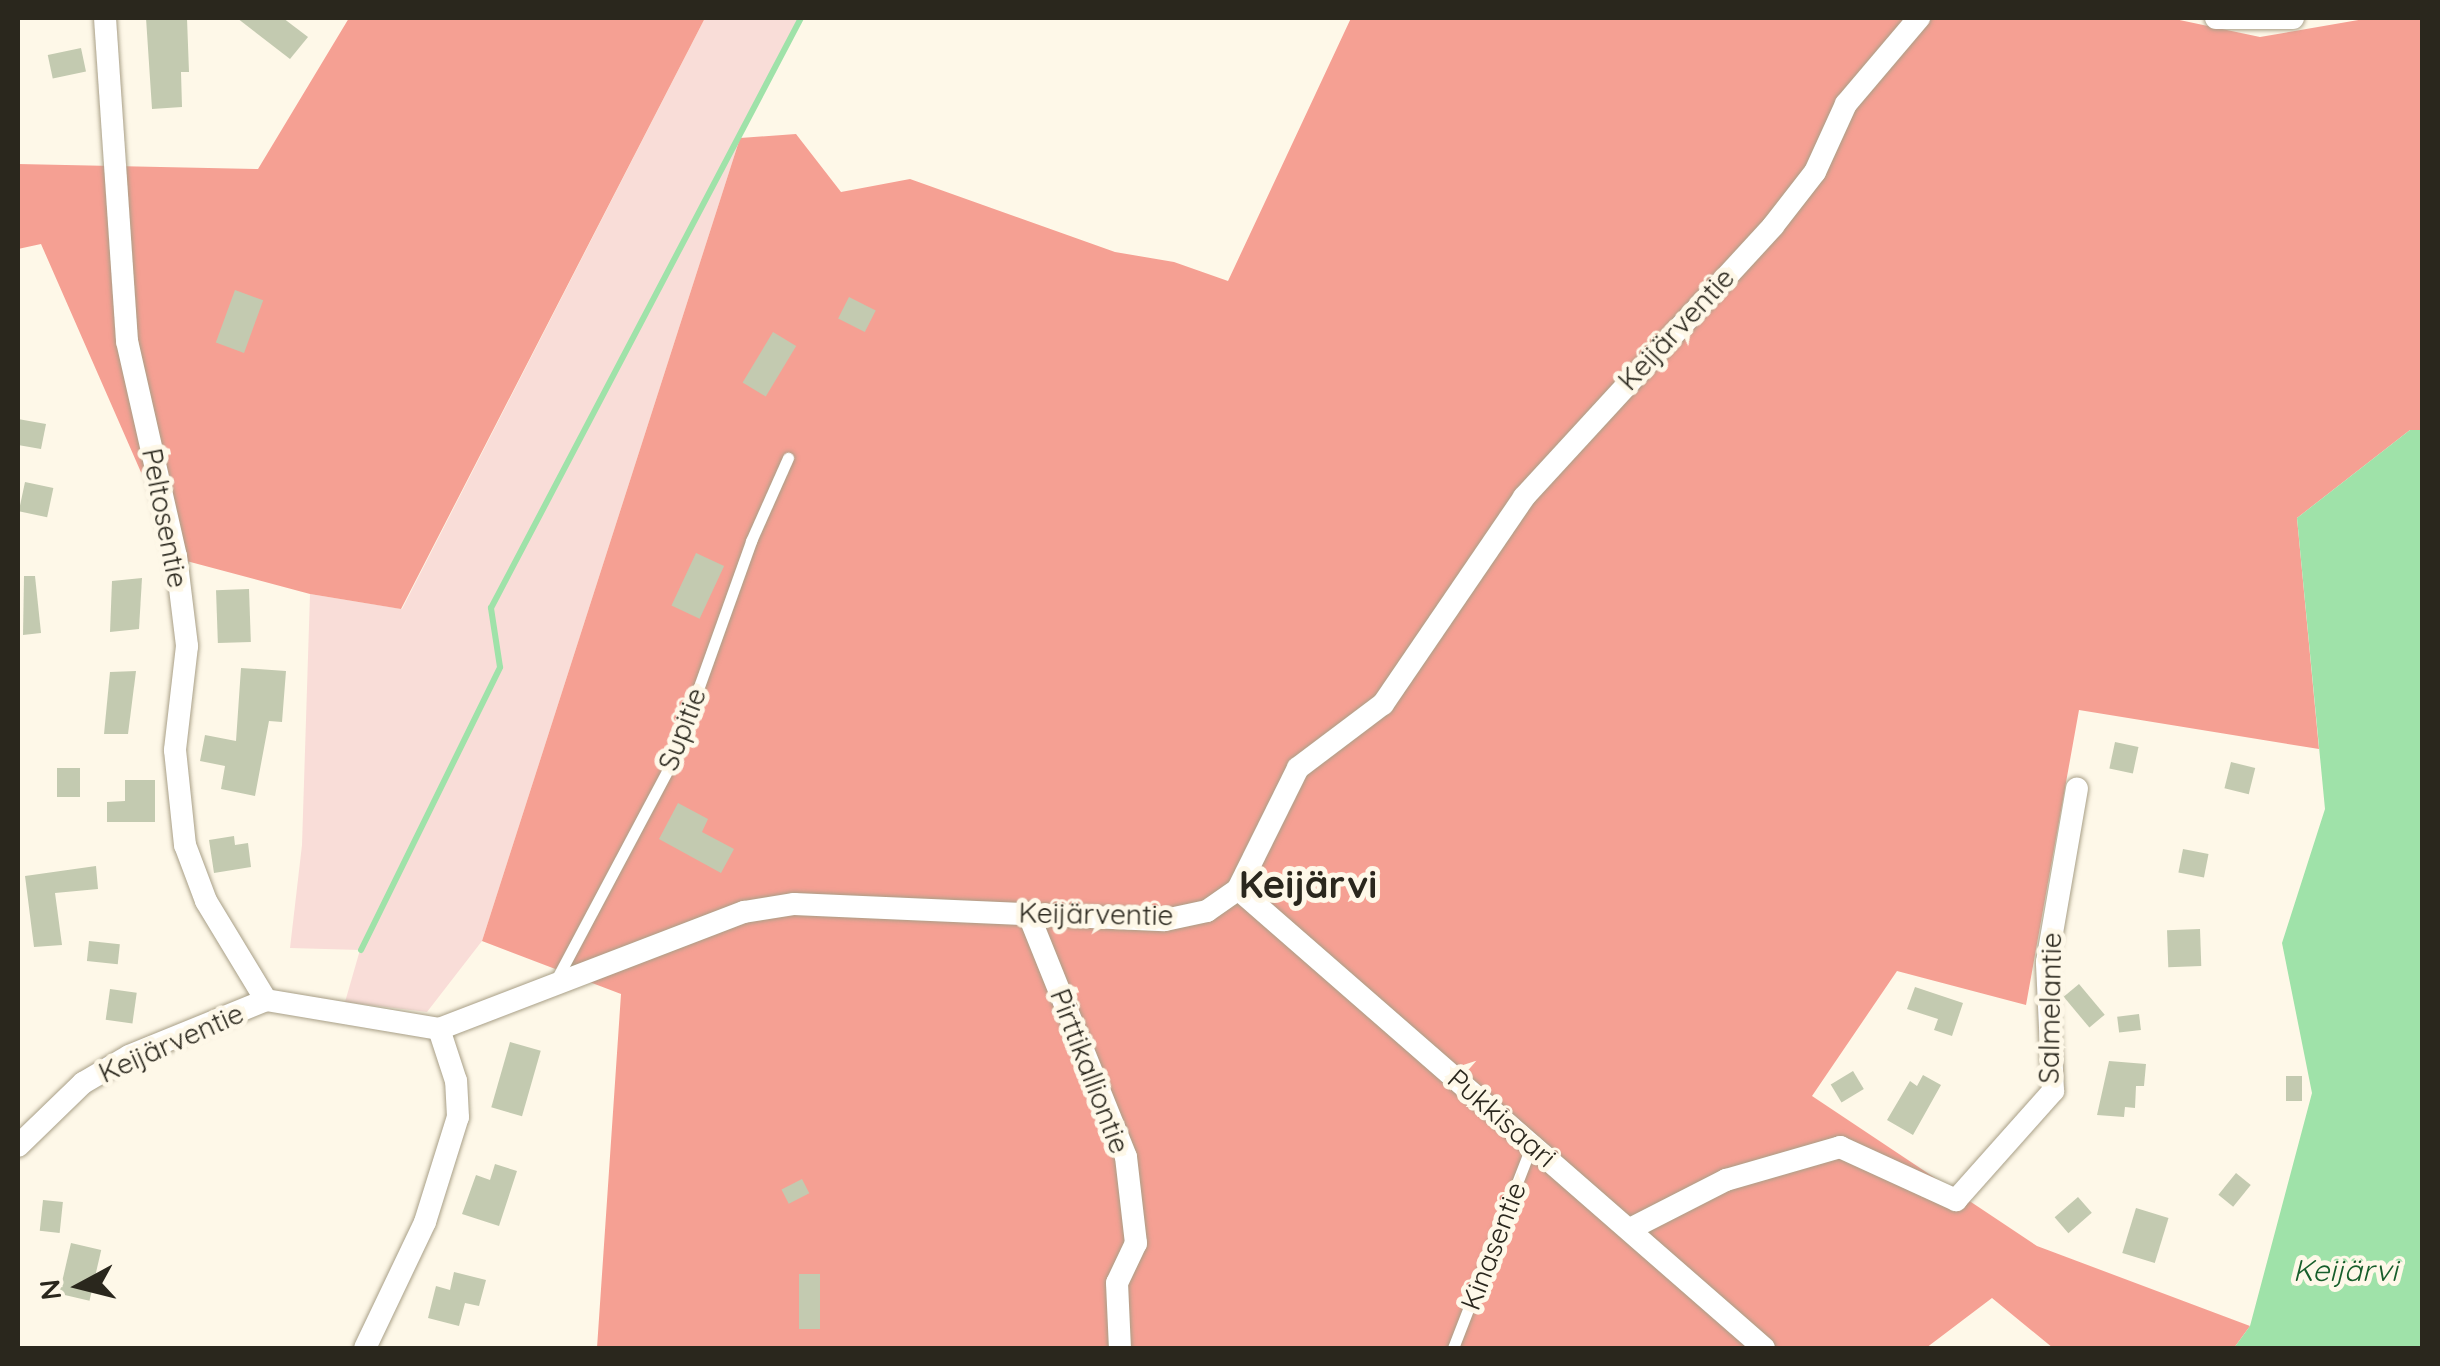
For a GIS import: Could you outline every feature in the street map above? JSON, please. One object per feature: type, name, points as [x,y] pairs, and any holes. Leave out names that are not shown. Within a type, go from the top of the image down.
[{"type":"street","name":"Peltosentie","points":[[105,18],[127,341],[176,556],[187,646],[175,750],[185,845],[206,901],[266,1000]]},
{"type":"street","name":"Keijärventie","points":[[18,1146],[83,1084],[129,1056],[266,1000],[440,1029],[744,912],[794,904],[1166,920],[1208,911],[1238,889],[1298,768],[1376,712],[1524,497],[1772,226],[1815,172],[1846,104],[1919,18]]},
{"type":"street","points":[[2216,18],[2293,18]]},
{"type":"street","name":"Salmelantie","points":[[1632,1228],[1726,1180],[1840,1148],[1956,1200],[2053,1091],[2047,962],[2076,790]]},
{"type":"street","name":"Pukkisaari","points":[[1238,889],[1632,1228],[1764,1348]]},
{"type":"street","name":"Pirttikalliontie","points":[[1028,914],[1126,1157],[1136,1243],[1117,1282],[1120,1348]]},
{"type":"street","points":[[365,1348],[425,1222],[458,1116],[456,1081],[440,1029]]},
{"type":"lane","name":"Supitie","points":[[552,988],[672,762],[750,541],[788,458]]},
{"type":"lane","name":"Kinasentie","points":[[1453,1348],[1532,1144]]},
{"type":"shaded area","points":[[349,18],[705,18],[401,609],[310,594],[179,559],[41,244],[18,249],[18,164],[258,169]]},
{"type":"shaded area","points":[[705,18],[801,18],[740,138],[482,941],[427,1012],[345,1002],[360,950],[290,948],[302,845],[310,594],[402,609]]},
{"type":"shaded area","points":[[1351,18],[2170,18],[2260,37],[2370,18],[2422,18],[2422,430],[2410,430],[2297,518],[2319,749],[2079,710],[2026,1005],[1897,971],[1812,1096],[2037,1246],[2250,1326],[2234,1348],[2053,1348],[1992,1298],[1926,1348],[597,1348],[621,994],[482,941],[740,138],[796,134],[841,192],[910,179],[1115,252],[1174,262],[1228,281]]},
{"type":"water","name":"Keijärvi","points":[[2410,430],[2422,430],[2422,1348],[2234,1348],[2250,1326],[2312,1093],[2282,943],[2325,809],[2297,518]]},
{"type":"building","points":[[146,18],[187,18],[189,72],[181,72],[182,107],[152,109]]},
{"type":"building","points":[[237,18],[283,18],[308,37],[290,59]]},
{"type":"building","points":[[81,48],[86,71],[53,79],[48,55]]},
{"type":"building","points":[[235,290],[263,300],[244,353],[216,343]]},
{"type":"building","points":[[849,297],[876,311],[865,332],[838,318]]},
{"type":"building","points":[[773,332],[796,346],[766,396],[743,383]]},
{"type":"building","points":[[18,419],[46,424],[41,449],[18,445]]},
{"type":"building","points":[[25,482],[53,488],[47,517],[19,511]]},
{"type":"building","points":[[696,553],[724,566],[700,619],[671,606]]},
{"type":"building","points":[[24,576],[35,576],[41,633],[23,635]]},
{"type":"building","points":[[142,578],[139,629],[110,632],[112,581]]},
{"type":"building","points":[[249,589],[251,642],[218,643],[216,590]]},
{"type":"building","points":[[241,668],[286,671],[282,722],[269,721],[255,796],[221,789],[225,766],[200,761],[205,735],[236,741]]},
{"type":"building","points":[[136,671],[128,734],[104,734],[110,672]]},
{"type":"building","points":[[2115,742],[2138,747],[2133,773],[2109,768]]},
{"type":"building","points":[[2231,762],[2255,768],[2249,794],[2224,788]]},
{"type":"building","points":[[57,768],[80,768],[80,797],[57,797]]},
{"type":"building","points":[[125,780],[155,780],[155,822],[107,822],[107,802],[125,801]]},
{"type":"building","points":[[678,803],[708,819],[702,832],[734,849],[721,873],[659,839]]},
{"type":"building","points":[[234,836],[235,845],[248,843],[251,867],[214,873],[209,840]]},
{"type":"building","points":[[2183,849],[2209,854],[2204,878],[2178,873]]},
{"type":"building","points":[[96,866],[98,889],[55,893],[62,945],[34,947],[25,876]]},
{"type":"building","points":[[2200,929],[2201,966],[2168,967],[2167,930]]},
{"type":"building","points":[[89,941],[120,944],[118,964],[87,961]]},
{"type":"building","points":[[2079,984],[2105,1015],[2089,1027],[2064,997]]},
{"type":"building","points":[[1915,987],[1963,1003],[1952,1036],[1934,1030],[1938,1019],[1907,1009]]},
{"type":"building","points":[[110,989],[137,993],[132,1023],[106,1020]]},
{"type":"building","points":[[2139,1014],[2141,1030],[2119,1033],[2117,1017]]},
{"type":"building","points":[[510,1042],[541,1051],[522,1116],[491,1107]]},
{"type":"building","points":[[2109,1061],[2146,1064],[2144,1086],[2136,1086],[2135,1108],[2125,1107],[2124,1117],[2097,1115]]},
{"type":"building","points":[[1853,1071],[1864,1089],[1842,1102],[1831,1084]]},
{"type":"building","points":[[1923,1075],[1941,1085],[1913,1135],[1887,1120],[1910,1081],[1917,1086]]},
{"type":"building","points":[[2286,1076],[2302,1076],[2302,1101],[2286,1101]]},
{"type":"building","points":[[495,1164],[517,1171],[499,1226],[462,1214],[476,1175],[490,1180]]},
{"type":"building","points":[[2236,1173],[2251,1185],[2233,1207],[2218,1195]]},
{"type":"building","points":[[802,1179],[809,1193],[789,1204],[782,1189]]},
{"type":"building","points":[[2078,1197],[2092,1213],[2068,1233],[2055,1217]]},
{"type":"building","points":[[43,1200],[63,1202],[60,1233],[40,1231]]},
{"type":"building","points":[[2136,1208],[2169,1218],[2155,1263],[2122,1253]]},
{"type":"building","points":[[71,1243],[101,1250],[90,1301],[59,1294]]},
{"type":"building","points":[[454,1272],[486,1280],[479,1306],[465,1303],[459,1326],[428,1318],[436,1286],[450,1290]]},
{"type":"building","points":[[799,1274],[820,1274],[820,1329],[799,1329]]},
{"type":"waterway","points":[[361,950],[500,667],[491,608],[801,18]]},
{"type":"district","name":"Keijärvi","points":[[1308,885]]}]
